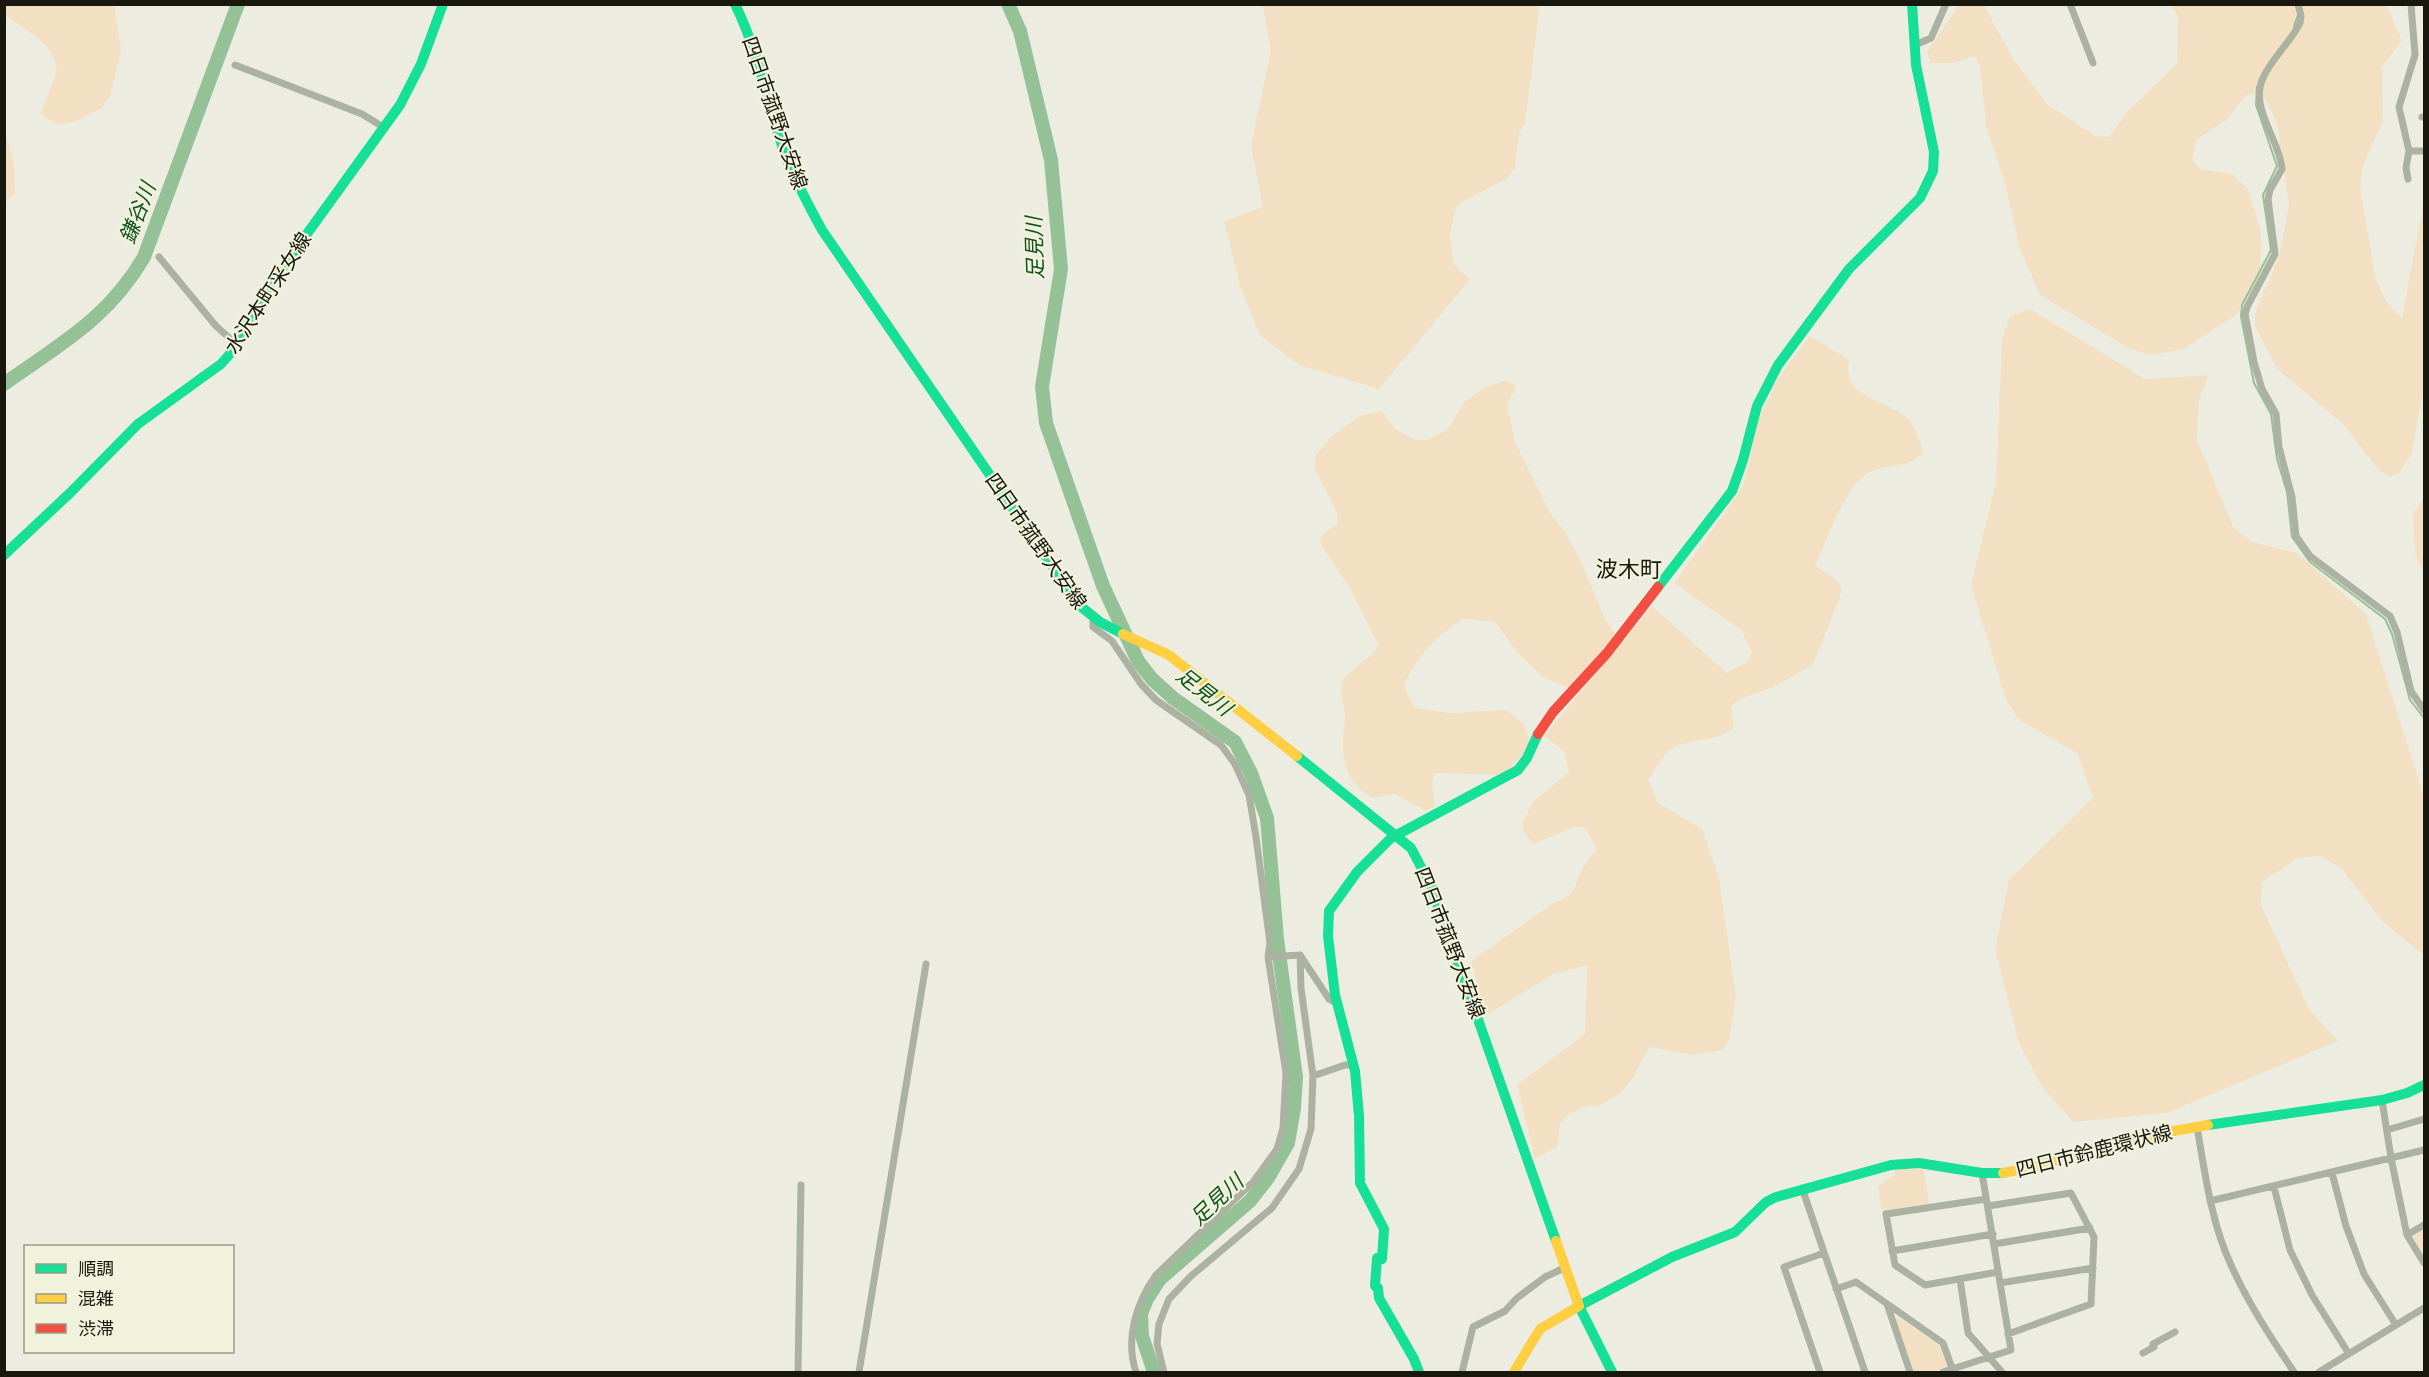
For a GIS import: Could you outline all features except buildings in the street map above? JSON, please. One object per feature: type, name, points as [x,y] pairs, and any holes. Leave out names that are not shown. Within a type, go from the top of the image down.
[{"type":"main road","name":"水沢本町采女線","points":[[4,555],[138,424],[167,400],[220,364],[236,344],[264,292],[400,105],[421,64],[443,4]]},
{"type":"main road","name":"四日市菰野大安線","points":[[735,4],[742,18],[772,106],[784,151],[797,184],[822,230],[1072,596],[1093,620],[1169,655],[1411,848],[1431,886],[1579,1306]]},
{"type":"main road","points":[[1419,1372],[1379,1298],[1378,1288],[1375,1286],[1377,1258],[1382,1259],[1384,1229],[1360,1183],[1359,1116],[1354,1065],[1337,1003],[1329,945],[1329,911],[1340,893],[1372,856],[1397,835],[1518,770],[1527,758],[1543,725],[1620,637],[1732,491],[1743,460],[1757,406],[1778,365],[1835,286],[1920,198],[1933,171],[1934,152],[1916,65],[1912,4]]},
{"type":"main road","name":"四日市鈴鹿環状線","points":[[1514,1372],[1540,1329],[1672,1257],[1735,1232],[1766,1202],[1802,1188],[1902,1163],[1928,1164],[1982,1173],[2024,1170],[2117,1141],[2382,1100],[2407,1093],[2424,1085]]},
{"type":"main road","points":[[1579,1306],[1612,1372]]},
{"type":"street","points":[[1915,45],[1931,38],[1946,4]]},
{"type":"street","points":[[2070,4],[2093,63]]},
{"type":"street","points":[[2298,4],[2300,23],[2263,78],[2259,92],[2260,105],[2282,169],[2270,190],[2268,199],[2275,254],[2245,314],[2250,343],[2262,389],[2276,414],[2279,447],[2292,497],[2296,536],[2310,556],[2390,616],[2397,632],[2411,691],[2424,710]]},
{"type":"street","points":[[2408,179],[2406,168],[2409,151],[2399,107],[2415,55],[2410,4]]},
{"type":"street","points":[[235,65],[362,114],[383,127]]},
{"type":"street","points":[[2409,151],[2424,151]]},
{"type":"street","points":[[159,257],[216,326],[236,344]]},
{"type":"street","points":[[1093,620],[1093,627],[1112,641],[1156,700],[1221,745],[1235,764],[1249,795],[1264,885],[1270,943],[1269,957],[1286,1073],[1283,1128],[1277,1149],[1253,1182],[1156,1275],[1145,1291],[1132,1331],[1131,1359],[1136,1372]]},
{"type":"street","points":[[1269,957],[1299,955]]},
{"type":"street","points":[[1299,955],[1329,999],[1337,1003]]},
{"type":"street","points":[[1164,1372],[1157,1344],[1159,1324],[1169,1299],[1191,1276],[1272,1208],[1299,1169],[1311,1129],[1313,1076],[1300,988],[1299,955]]},
{"type":"street","points":[[859,1372],[926,964]]},
{"type":"street","points":[[1313,1076],[1345,1065],[1354,1065]]},
{"type":"street","points":[[2382,1100],[2407,1236],[2424,1263]]},
{"type":"street","points":[[2387,1130],[2424,1119]]},
{"type":"street","points":[[2197,1127],[2210,1201],[2230,1264],[2262,1325],[2294,1372]]},
{"type":"street","points":[[2210,1201],[2424,1150]]},
{"type":"street","points":[[1943,1372],[1953,1371],[2011,1350],[1982,1173]]},
{"type":"street","points":[[2332,1173],[2346,1226],[2364,1274],[2396,1325]]},
{"type":"street","points":[[798,1372],[801,1185]]},
{"type":"street","points":[[2274,1187],[2290,1250],[2312,1295],[2349,1354]]},
{"type":"street","points":[[1802,1188],[1865,1372]]},
{"type":"street","points":[[1998,1272],[1924,1285],[1895,1265],[1886,1214],[2071,1192],[2094,1237],[2091,1304],[2008,1334]]},
{"type":"street","points":[[2407,1236],[2424,1225]]},
{"type":"street","points":[[1994,1244],[2090,1228]]},
{"type":"street","points":[[1892,1251],[1993,1234]]},
{"type":"street","points":[[1820,1372],[1784,1267],[1824,1253]]},
{"type":"street","points":[[1462,1372],[1473,1327],[1505,1311],[1517,1298],[1545,1276],[1566,1268]]},
{"type":"street","points":[[2000,1283],[2093,1268]]},
{"type":"street","points":[[1960,1279],[1968,1333],[2002,1372]]},
{"type":"street","points":[[1836,1288],[1856,1282],[1943,1343],[1953,1371]]},
{"type":"street","points":[[1887,1304],[1910,1372]]},
{"type":"street","points":[[2319,1372],[2424,1308]]},
{"type":"street","points":[[2143,1353],[2175,1332]]},
{"type":"shaded area","points":[[5,4],[114,5],[121,49],[111,94],[102,108],[76,121],[59,125],[44,117],[41,112],[57,71],[55,61],[38,38],[5,15]]},
{"type":"shaded area","points":[[1268,4],[1538,5],[1525,124],[1519,133],[1515,167],[1508,178],[1462,202],[1455,210],[1450,234],[1453,264],[1470,279],[1379,389],[1299,365],[1260,335],[1241,289],[1224,221],[1263,207],[1251,146],[1271,51],[1263,6]]},
{"type":"shaded area","points":[[1959,5],[1984,5],[2013,59],[2048,105],[2096,136],[2109,137],[2129,110],[2177,64],[2178,16],[2171,5],[2386,5],[2402,40],[2382,67],[2383,120],[2363,166],[2360,188],[2376,280],[2386,301],[2402,318],[2424,201],[2424,387],[2411,455],[2398,474],[2388,476],[2379,470],[2342,423],[2278,370],[2255,326],[2255,314],[2279,256],[2289,207],[2277,123],[2266,100],[2258,93],[2246,95],[2225,121],[2197,139],[2192,160],[2200,169],[2232,174],[2248,189],[2261,233],[2260,278],[2236,315],[2184,349],[2152,355],[2130,349],[2040,295],[2019,247],[2006,186],[1986,126],[1980,67],[1974,56],[1954,63],[1931,63],[1927,52]]},
{"type":"shaded area","points":[[4,130],[14,163],[15,194],[5,202]]},
{"type":"shaded area","points":[[2030,309],[2145,379],[2209,375],[2199,399],[2197,441],[2234,528],[2252,542],[2297,553],[2366,614],[2424,797],[2424,955],[2384,923],[2341,868],[2320,856],[2298,858],[2262,882],[2261,905],[2309,1009],[2338,1041],[2167,1113],[2073,1122],[2041,1085],[2019,1043],[1995,950],[2009,880],[2093,798],[2078,754],[2018,719],[2006,699],[1971,585],[1996,483],[2002,340],[2010,317]]},
{"type":"shaded area","points":[[1810,336],[1849,360],[1849,373],[1858,391],[1898,411],[1910,421],[1924,452],[1918,458],[1904,464],[1880,468],[1865,475],[1857,482],[1843,504],[1815,566],[1837,580],[1842,591],[1813,665],[1771,688],[1739,699],[1731,707],[1734,728],[1718,736],[1676,747],[1665,755],[1648,779],[1658,803],[1702,829],[1719,878],[1736,998],[1729,1040],[1722,1050],[1693,1055],[1649,1047],[1633,1078],[1618,1095],[1598,1106],[1587,1106],[1567,1115],[1560,1124],[1558,1146],[1535,1159],[1517,1085],[1585,1034],[1587,965],[1554,974],[1486,1015],[1471,961],[1555,902],[1567,897],[1575,886],[1583,867],[1597,850],[1586,828],[1574,827],[1533,844],[1525,834],[1522,823],[1534,801],[1569,772],[1564,751],[1544,736],[1652,606],[1727,673],[1747,662],[1752,652],[1741,630],[1674,583],[1743,487],[1759,419],[1776,381]]},
{"type":"shaded area","points":[[1506,380],[1516,386],[1507,406],[1515,442],[1550,513],[1565,532],[1582,564],[1604,617],[1616,636],[1571,689],[1543,677],[1517,652],[1495,622],[1462,619],[1428,648],[1409,675],[1404,686],[1415,708],[1449,713],[1506,710],[1524,724],[1531,746],[1502,775],[1434,773],[1432,783],[1435,806],[1426,811],[1395,794],[1372,798],[1356,785],[1346,767],[1343,749],[1345,709],[1341,687],[1349,673],[1379,646],[1351,590],[1323,548],[1320,537],[1338,523],[1337,512],[1314,467],[1316,455],[1332,436],[1360,416],[1382,411],[1395,429],[1416,440],[1427,440],[1448,429],[1465,401],[1485,388]]},
{"type":"shaded area","points":[[2424,497],[2424,574],[2415,553],[2413,514]]},
{"type":"shaded area","points":[[1924,1169],[1929,1204],[1882,1211],[1878,1186],[1895,1175],[1895,1170]]},
{"type":"shaded area","points":[[2424,1229],[2424,1255],[2414,1238]]},
{"type":"shaded area","points":[[1898,1317],[1939,1345],[1947,1365],[1945,1369],[1934,1372],[1913,1372],[1895,1319]]},
{"type":"waterway","name":"鎌谷川","points":[[4,384],[63,343],[99,314],[130,279],[144,257],[238,4]]},
{"type":"waterway","name":"足見川","points":[[1008,4],[1020,31],[1051,160],[1061,269],[1042,387],[1046,423],[1103,586],[1138,661],[1152,679],[1173,698],[1235,742],[1251,773],[1267,818],[1277,939],[1296,1077],[1288,1143],[1268,1178],[1250,1201],[1160,1279],[1147,1299],[1141,1314],[1142,1336],[1154,1372]]},
{"type":"waterway","points":[[2294,26],[2298,15]]},
{"type":"waterway","points":[[2257,87],[2256,105],[2277,166],[2263,195],[2271,250],[2242,305],[2241,316],[2254,383],[2271,414],[2277,459],[2287,492],[2292,537],[2310,562],[2385,619],[2392,634],[2410,700],[2424,718]]},
{"type":"traffic: fast","points":[[4,555],[138,424],[221,364],[229,355],[265,292],[400,105],[421,64],[443,4]]},
{"type":"traffic: fast","points":[[735,4],[756,59],[784,152],[822,230],[1079,605],[1100,622],[1123,634]]},
{"type":"traffic: fast","points":[[1658,587],[1732,491],[1743,460],[1757,406],[1778,365],[1849,269],[1920,198],[1933,171],[1934,152],[1916,65],[1912,4]]},
{"type":"traffic: fast","points":[[1419,1372],[1379,1298],[1378,1288],[1375,1286],[1377,1258],[1382,1259],[1384,1229],[1360,1183],[1359,1116],[1355,1071],[1335,995],[1328,936],[1329,911],[1357,872],[1391,838],[1518,770],[1527,758],[1538,734]]},
{"type":"traffic: fast","points":[[1297,756],[1411,848],[1431,886],[1556,1241]]},
{"type":"traffic: fast","points":[[2208,1125],[2382,1100],[2407,1093],[2424,1085]]},
{"type":"traffic: fast","points":[[1612,1372],[1579,1306],[1672,1257],[1735,1232],[1766,1202],[1776,1197],[1891,1165],[1919,1163],[1982,1173],[2003,1173]]},
{"type":"traffic: slow","points":[[1123,634],[1169,655],[1297,756]]},
{"type":"traffic: slow","points":[[2003,1173],[2042,1165],[2117,1141],[2208,1125]]},
{"type":"traffic: slow","points":[[1514,1372],[1540,1329],[1579,1306],[1556,1241]]},
{"type":"traffic: jam","points":[[1538,734],[1553,712],[1607,653],[1658,587]]},
{"type":"district","name":"波木町","points":[[1629,569]]}]
